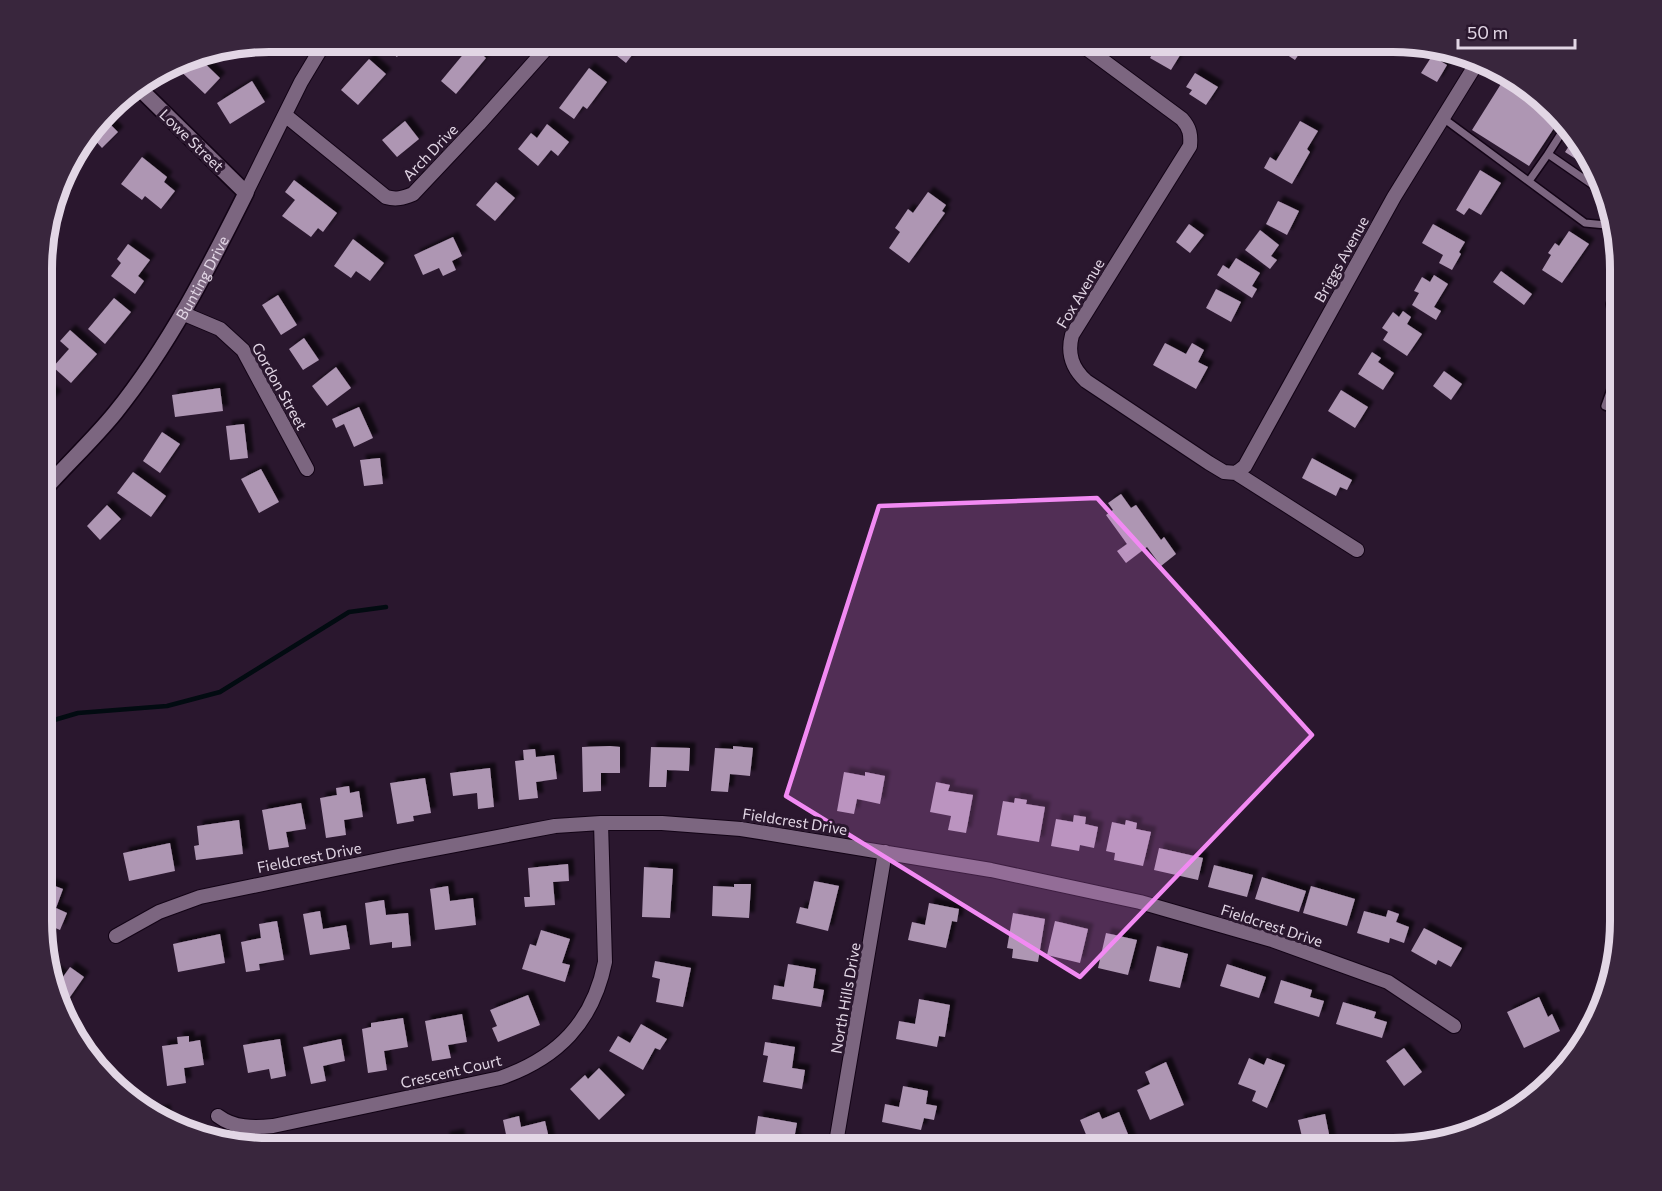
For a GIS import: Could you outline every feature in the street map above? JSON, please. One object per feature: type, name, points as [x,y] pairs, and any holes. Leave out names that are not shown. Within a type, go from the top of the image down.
[{"type":"street","name":"Bunting Drive","points":[[52,481],[115,413],[136,385],[182,313],[220,246],[285,115],[320,52]]},
{"type":"street","name":"Arch Drive","points":[[285,115],[386,196],[399,199],[412,194],[543,52]]},
{"type":"street","name":"Fox Avenue","points":[[1092,52],[1182,119],[1190,132],[1191,139],[1190,146],[1072,335],[1070,345],[1073,365],[1086,381],[1209,463],[1224,472],[1236,473],[1357,550]]},
{"type":"street","name":"Briggs Avenue","points":[[1236,473],[1245,466],[1394,197],[1473,68]]},
{"type":"street","name":"Lowe Street","points":[[144,93],[246,193]]},
{"type":"street","name":"Gordon Street","points":[[182,313],[219,329],[243,350],[307,469]]},
{"type":"street","name":"Fieldcrest Drive","points":[[116,936],[159,912],[200,897],[386,858],[555,826],[601,823],[701,825],[741,829],[991,870],[1140,902],[1272,940],[1388,982],[1454,1026]]},
{"type":"street","name":"Crescent Court","points":[[218,1116],[233,1125],[273,1126],[500,1078],[519,1072],[551,1053],[579,1025],[597,994],[606,962],[601,823]]},
{"type":"street","name":"North Hills Drive","points":[[837,1138],[885,852]]},
{"type":"lane","points":[[1443,118],[1585,223],[1605,225]]},
{"type":"lane","points":[[1529,181],[1562,133]]},
{"type":"lane","points":[[1548,154],[1592,184]]},
{"type":"lane","points":[[1610,392],[1605,406],[1610,408]]},
{"type":"highlighted area","points":[[1097,498],[1312,735],[1080,977],[786,796],[879,506]]},
{"type":"building","points":[[390,52],[401,52],[397,57]]},
{"type":"building","points":[[465,52],[479,52],[486,58],[456,94],[441,81]]},
{"type":"building","points":[[612,52],[634,52],[626,63]]},
{"type":"building","points":[[1153,52],[1182,52],[1171,70],[1150,58]]},
{"type":"building","points":[[1283,52],[1300,52],[1295,60]]},
{"type":"building","points":[[1432,56],[1447,65],[1437,82],[1421,73]]},
{"type":"building","points":[[369,59],[386,74],[358,105],[341,90]]},
{"type":"building","points":[[204,63],[220,78],[205,94],[181,72]]},
{"type":"building","points":[[589,68],[607,82],[587,109],[583,106],[574,119],[559,108]]},
{"type":"building","points":[[1195,73],[1218,87],[1206,105],[1189,94],[1192,90],[1186,87]]},
{"type":"building","points":[[252,81],[265,102],[230,124],[217,103]]},
{"type":"building","points":[[1502,83],[1525,97],[1556,126],[1529,166],[1472,130]]},
{"type":"building","points":[[405,121],[419,139],[397,157],[382,140]]},
{"type":"building","points":[[1300,121],[1318,131],[1307,149],[1310,152],[1292,184],[1264,168],[1270,157],[1276,161]]},
{"type":"building","points":[[109,123],[118,132],[102,148],[95,140]]},
{"type":"building","points":[[547,124],[569,142],[558,156],[551,150],[538,166],[518,149],[531,133],[537,138]]},
{"type":"building","points":[[1570,144],[1580,160],[1579,161],[1565,152]]},
{"type":"building","points":[[142,157],[167,177],[164,182],[175,191],[161,209],[145,196],[142,200],[121,184]]},
{"type":"building","points":[[1480,170],[1501,183],[1481,215],[1469,208],[1464,215],[1456,210]]},
{"type":"building","points":[[294,180],[337,213],[323,232],[318,228],[311,237],[282,216],[295,200],[285,192]]},
{"type":"building","points":[[496,182],[515,198],[495,221],[476,205]]},
{"type":"building","points":[[928,192],[946,205],[942,211],[945,213],[909,263],[889,248],[900,232],[895,228],[908,209],[913,213]]},
{"type":"building","points":[[1278,201],[1299,211],[1287,235],[1266,224]]},
{"type":"building","points":[[1189,224],[1204,235],[1190,253],[1176,242]]},
{"type":"building","points":[[1433,224],[1465,242],[1452,270],[1439,263],[1443,255],[1422,243]]},
{"type":"building","points":[[1260,230],[1279,245],[1271,256],[1277,260],[1270,269],[1245,250]]},
{"type":"building","points":[[1569,231],[1589,244],[1562,283],[1542,270],[1551,255],[1548,253],[1555,243],[1559,246]]},
{"type":"building","points":[[453,237],[462,256],[452,261],[456,270],[443,276],[439,268],[423,275],[414,255]]},
{"type":"building","points":[[353,239],[384,263],[370,281],[356,271],[351,278],[334,266]]},
{"type":"building","points":[[128,244],[150,260],[138,276],[144,281],[135,294],[111,276],[121,263],[117,259]]},
{"type":"building","points":[[1236,258],[1260,273],[1252,286],[1257,289],[1252,298],[1217,275],[1223,265],[1229,269]]},
{"type":"building","points":[[1501,271],[1532,294],[1524,305],[1493,282]]},
{"type":"building","points":[[1434,275],[1448,284],[1434,307],[1441,311],[1436,320],[1412,305],[1419,293],[1414,291],[1422,277],[1430,282]]},
{"type":"building","points":[[1216,289],[1241,302],[1231,322],[1206,308]]},
{"type":"building","points":[[278,295],[297,325],[281,335],[262,305]]},
{"type":"building","points":[[114,298],[131,312],[105,344],[88,329]]},
{"type":"building","points":[[1403,311],[1411,317],[1407,324],[1422,334],[1407,356],[1383,340],[1388,332],[1382,328],[1393,312],[1399,317]]},
{"type":"building","points":[[70,330],[97,354],[71,383],[53,367],[69,349],[60,341]]},
{"type":"building","points":[[304,338],[319,360],[303,370],[289,349]]},
{"type":"building","points":[[1165,343],[1186,354],[1192,343],[1204,350],[1198,362],[1208,367],[1196,389],[1153,365]]},
{"type":"building","points":[[1372,352],[1381,358],[1378,362],[1394,373],[1383,390],[1358,374]]},
{"type":"building","points":[[336,367],[351,388],[327,406],[312,386]]},
{"type":"building","points":[[1444,371],[1462,384],[1451,400],[1433,386]]},
{"type":"building","points":[[220,388],[223,411],[175,417],[172,395]]},
{"type":"building","points":[[1341,390],[1368,407],[1355,428],[1328,411]]},
{"type":"building","points":[[359,407],[373,438],[354,447],[344,424],[336,428],[332,419]]},
{"type":"building","points":[[244,424],[248,458],[230,460],[226,426]]},
{"type":"building","points":[[162,432],[180,444],[160,473],[143,461]]},
{"type":"building","points":[[380,458],[383,484],[364,486],[360,460]]},
{"type":"building","points":[[1312,458],[1352,480],[1347,490],[1340,487],[1336,496],[1302,478]]},
{"type":"building","points":[[261,469],[279,502],[259,513],[241,479]]},
{"type":"building","points":[[133,472],[166,496],[151,517],[117,493]]},
{"type":"building","points":[[1121,494],[1131,508],[1136,505],[1161,540],[1164,537],[1176,554],[1161,566],[1147,547],[1126,563],[1117,551],[1127,544],[1106,515],[1113,510],[1108,503]]},
{"type":"building","points":[[107,505],[121,519],[100,540],[87,526]]},
{"type":"building","points":[[733,746],[753,748],[750,776],[730,774],[728,792],[711,791],[715,748],[733,749]]},
{"type":"building","points":[[582,747],[620,747],[620,773],[601,773],[601,791],[583,792]]},
{"type":"building","points":[[651,747],[690,748],[689,771],[667,770],[666,787],[649,787]]},
{"type":"building","points":[[535,749],[536,757],[554,755],[557,779],[536,782],[538,798],[519,800],[515,761],[524,760],[523,750]]},
{"type":"building","points":[[490,768],[494,807],[478,809],[477,793],[453,796],[450,773]]},
{"type":"building","points":[[844,772],[865,776],[865,772],[885,776],[880,804],[857,799],[854,814],[837,811]]},
{"type":"building","points":[[425,778],[431,813],[413,816],[414,821],[397,824],[390,783]]},
{"type":"building","points":[[936,782],[950,785],[948,791],[973,795],[966,833],[948,830],[951,816],[930,812]]},
{"type":"building","points":[[349,786],[350,793],[359,791],[363,817],[344,820],[346,835],[326,838],[320,798],[337,795],[336,788]]},
{"type":"building","points":[[1015,798],[1027,800],[1026,804],[1045,807],[1039,842],[997,835],[1003,801],[1014,803]]},
{"type":"building","points":[[301,803],[306,829],[286,832],[289,847],[269,850],[262,810]]},
{"type":"building","points":[[1074,815],[1086,817],[1085,824],[1098,827],[1094,848],[1080,845],[1079,851],[1051,846],[1056,819],[1073,822]]},
{"type":"building","points":[[239,820],[243,854],[196,860],[194,846],[199,845],[197,826]]},
{"type":"building","points":[[1126,820],[1137,823],[1136,829],[1151,832],[1143,866],[1114,860],[1115,853],[1106,851],[1112,822],[1125,825]]},
{"type":"building","points":[[170,843],[175,871],[129,881],[123,853]]},
{"type":"building","points":[[1159,848],[1203,858],[1198,880],[1154,870]]},
{"type":"building","points":[[568,864],[569,881],[553,882],[555,905],[525,907],[524,897],[530,897],[528,868]]},
{"type":"building","points":[[1214,865],[1253,875],[1247,897],[1208,887]]},
{"type":"building","points":[[644,867],[673,869],[670,918],[642,917]]},
{"type":"building","points":[[1262,877],[1306,891],[1299,912],[1255,899]]},
{"type":"building","points":[[814,881],[839,886],[828,931],[796,923],[800,907],[808,909]]},
{"type":"building","points":[[734,884],[751,884],[749,918],[712,916],[713,886],[734,887]]},
{"type":"building","points":[[52,885],[63,889],[56,908],[67,913],[60,930],[52,927]]},
{"type":"building","points":[[448,886],[450,901],[473,898],[476,925],[435,930],[430,889]]},
{"type":"building","points":[[1311,886],[1355,899],[1347,926],[1303,913]]},
{"type":"building","points":[[384,900],[386,915],[408,913],[411,946],[392,948],[392,942],[370,945],[365,903]]},
{"type":"building","points":[[929,903],[959,909],[957,922],[952,921],[946,948],[908,940],[912,922],[925,925]]},
{"type":"building","points":[[1388,910],[1399,914],[1396,922],[1409,927],[1404,943],[1390,938],[1389,943],[1357,933],[1364,911],[1386,917]]},
{"type":"building","points":[[320,911],[323,929],[346,925],[350,949],[310,955],[303,914]]},
{"type":"building","points":[[1013,913],[1045,919],[1038,962],[1012,958],[1013,949],[1007,948]]},
{"type":"building","points":[[277,921],[284,960],[259,964],[260,970],[246,972],[241,942],[261,938],[259,924]]},
{"type":"building","points":[[1055,921],[1088,929],[1080,963],[1047,955]]},
{"type":"building","points":[[1424,928],[1462,948],[1451,967],[1438,960],[1436,965],[1411,951]]},
{"type":"building","points":[[541,930],[570,939],[562,963],[570,965],[565,982],[522,969],[530,944],[536,946]]},
{"type":"building","points":[[1106,933],[1137,940],[1128,975],[1098,968]]},
{"type":"building","points":[[220,934],[225,963],[178,972],[173,944]]},
{"type":"building","points":[[1157,946],[1188,954],[1180,988],[1149,981]]},
{"type":"building","points":[[655,961],[691,968],[683,1007],[656,1002],[660,979],[652,977]]},
{"type":"building","points":[[788,964],[816,969],[813,988],[824,990],[821,1007],[772,999],[774,985],[784,987]]},
{"type":"building","points":[[1227,964],[1266,977],[1259,998],[1220,986]]},
{"type":"building","points":[[70,967],[84,977],[68,1000],[59,974],[63,977]]},
{"type":"building","points":[[1281,980],[1312,990],[1310,997],[1324,1001],[1319,1017],[1274,1003]]},
{"type":"building","points":[[528,995],[540,1025],[498,1042],[492,1028],[497,1026],[490,1010]]},
{"type":"building","points":[[1539,997],[1548,1017],[1552,1014],[1560,1031],[1524,1048],[1507,1012]]},
{"type":"building","points":[[919,999],[950,1005],[945,1037],[939,1036],[937,1047],[896,1039],[899,1021],[915,1024]]},
{"type":"building","points":[[1343,1002],[1376,1012],[1374,1018],[1387,1022],[1382,1038],[1336,1024]]},
{"type":"building","points":[[462,1014],[467,1042],[448,1045],[451,1058],[432,1061],[425,1021]]},
{"type":"building","points":[[403,1018],[408,1047],[384,1051],[387,1070],[368,1073],[362,1029],[371,1027],[371,1023]]},
{"type":"building","points":[[641,1024],[667,1039],[660,1050],[655,1048],[643,1070],[609,1051],[618,1036],[630,1043]]},
{"type":"building","points":[[189,1036],[189,1042],[200,1040],[204,1065],[184,1068],[186,1083],[167,1086],[162,1046],[178,1044],[177,1037]]},
{"type":"building","points":[[280,1039],[286,1076],[271,1079],[269,1069],[248,1073],[243,1045]]},
{"type":"building","points":[[341,1039],[345,1061],[323,1066],[326,1081],[311,1084],[303,1047]]},
{"type":"building","points":[[765,1042],[795,1047],[792,1068],[805,1070],[802,1089],[763,1082],[768,1056],[763,1055]]},
{"type":"building","points":[[1404,1048],[1422,1072],[1404,1086],[1386,1061]]},
{"type":"building","points":[[1249,1058],[1264,1065],[1267,1058],[1285,1065],[1267,1108],[1252,1101],[1256,1091],[1238,1084]]},
{"type":"building","points":[[1166,1062],[1184,1105],[1150,1120],[1137,1090],[1150,1084],[1145,1072]]},
{"type":"building","points":[[599,1068],[625,1095],[599,1120],[570,1089],[585,1075],[588,1079]]},
{"type":"building","points":[[903,1086],[928,1091],[926,1104],[937,1106],[934,1120],[924,1118],[921,1130],[882,1122],[885,1104],[899,1107]]},
{"type":"building","points":[[1099,1112],[1102,1119],[1119,1112],[1130,1138],[1087,1138],[1080,1120]]},
{"type":"building","points":[[1325,1114],[1330,1138],[1302,1138],[1298,1120]]},
{"type":"building","points":[[519,1116],[521,1127],[545,1121],[549,1138],[507,1138],[503,1120]]},
{"type":"building","points":[[758,1116],[797,1123],[794,1138],[755,1138]]},
{"type":"building","points":[[459,1134],[459,1138],[444,1138]]},
{"type":"waterway","points":[[52,721],[78,713],[167,706],[220,692],[349,612],[386,607]]}]
